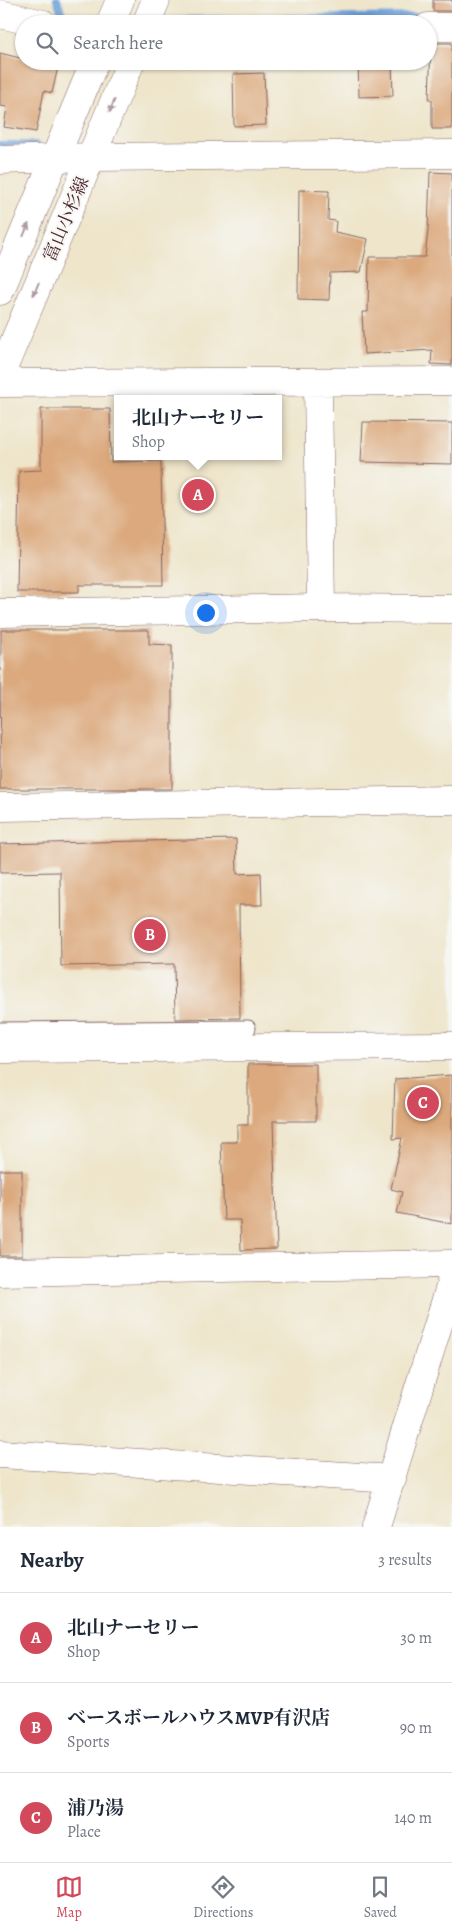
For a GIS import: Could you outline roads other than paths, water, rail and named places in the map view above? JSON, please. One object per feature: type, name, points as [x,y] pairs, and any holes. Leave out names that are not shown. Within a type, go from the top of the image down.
[{"type":"street","points":[[114,15],[120,0]]},
{"type":"street","points":[[150,15],[156,0]]},
{"type":"street","points":[[0,14],[15,17]]},
{"type":"street","points":[[437,27],[452,27]]},
{"type":"street","name":"富山小杉線","points":[[0,291],[91,70]]},
{"type":"street","name":"富山小杉線","points":[[0,376],[127,70]]},
{"type":"street","points":[[0,160],[91,157],[452,154]]},
{"type":"street","points":[[0,383],[452,381]]},
{"type":"street","points":[[318,382],[321,608]]},
{"type":"street","points":[[0,613],[321,608],[452,609]]},
{"type":"street","points":[[0,807],[452,800]]},
{"type":"street","points":[[0,1049],[452,1046]]},
{"type":"street","points":[[0,1272],[452,1264]]},
{"type":"street","points":[[376,1527],[452,1280]]},
{"type":"street","points":[[0,1454],[392,1479]]},
{"type":"lane","points":[[0,1030],[248,1028]]},
{"type":"waterway","points":[[57,0],[62,15]]},
{"type":"waterway","points":[[0,145],[35,145]]},
{"type":"place","name":"北山ナーセリー","points":[[198,495]]},
{"type":"place","name":"ベースボールハウスMVP有沢店","points":[[150,935]]},
{"type":"place","name":"浦乃湯","points":[[423,1103]]}]
